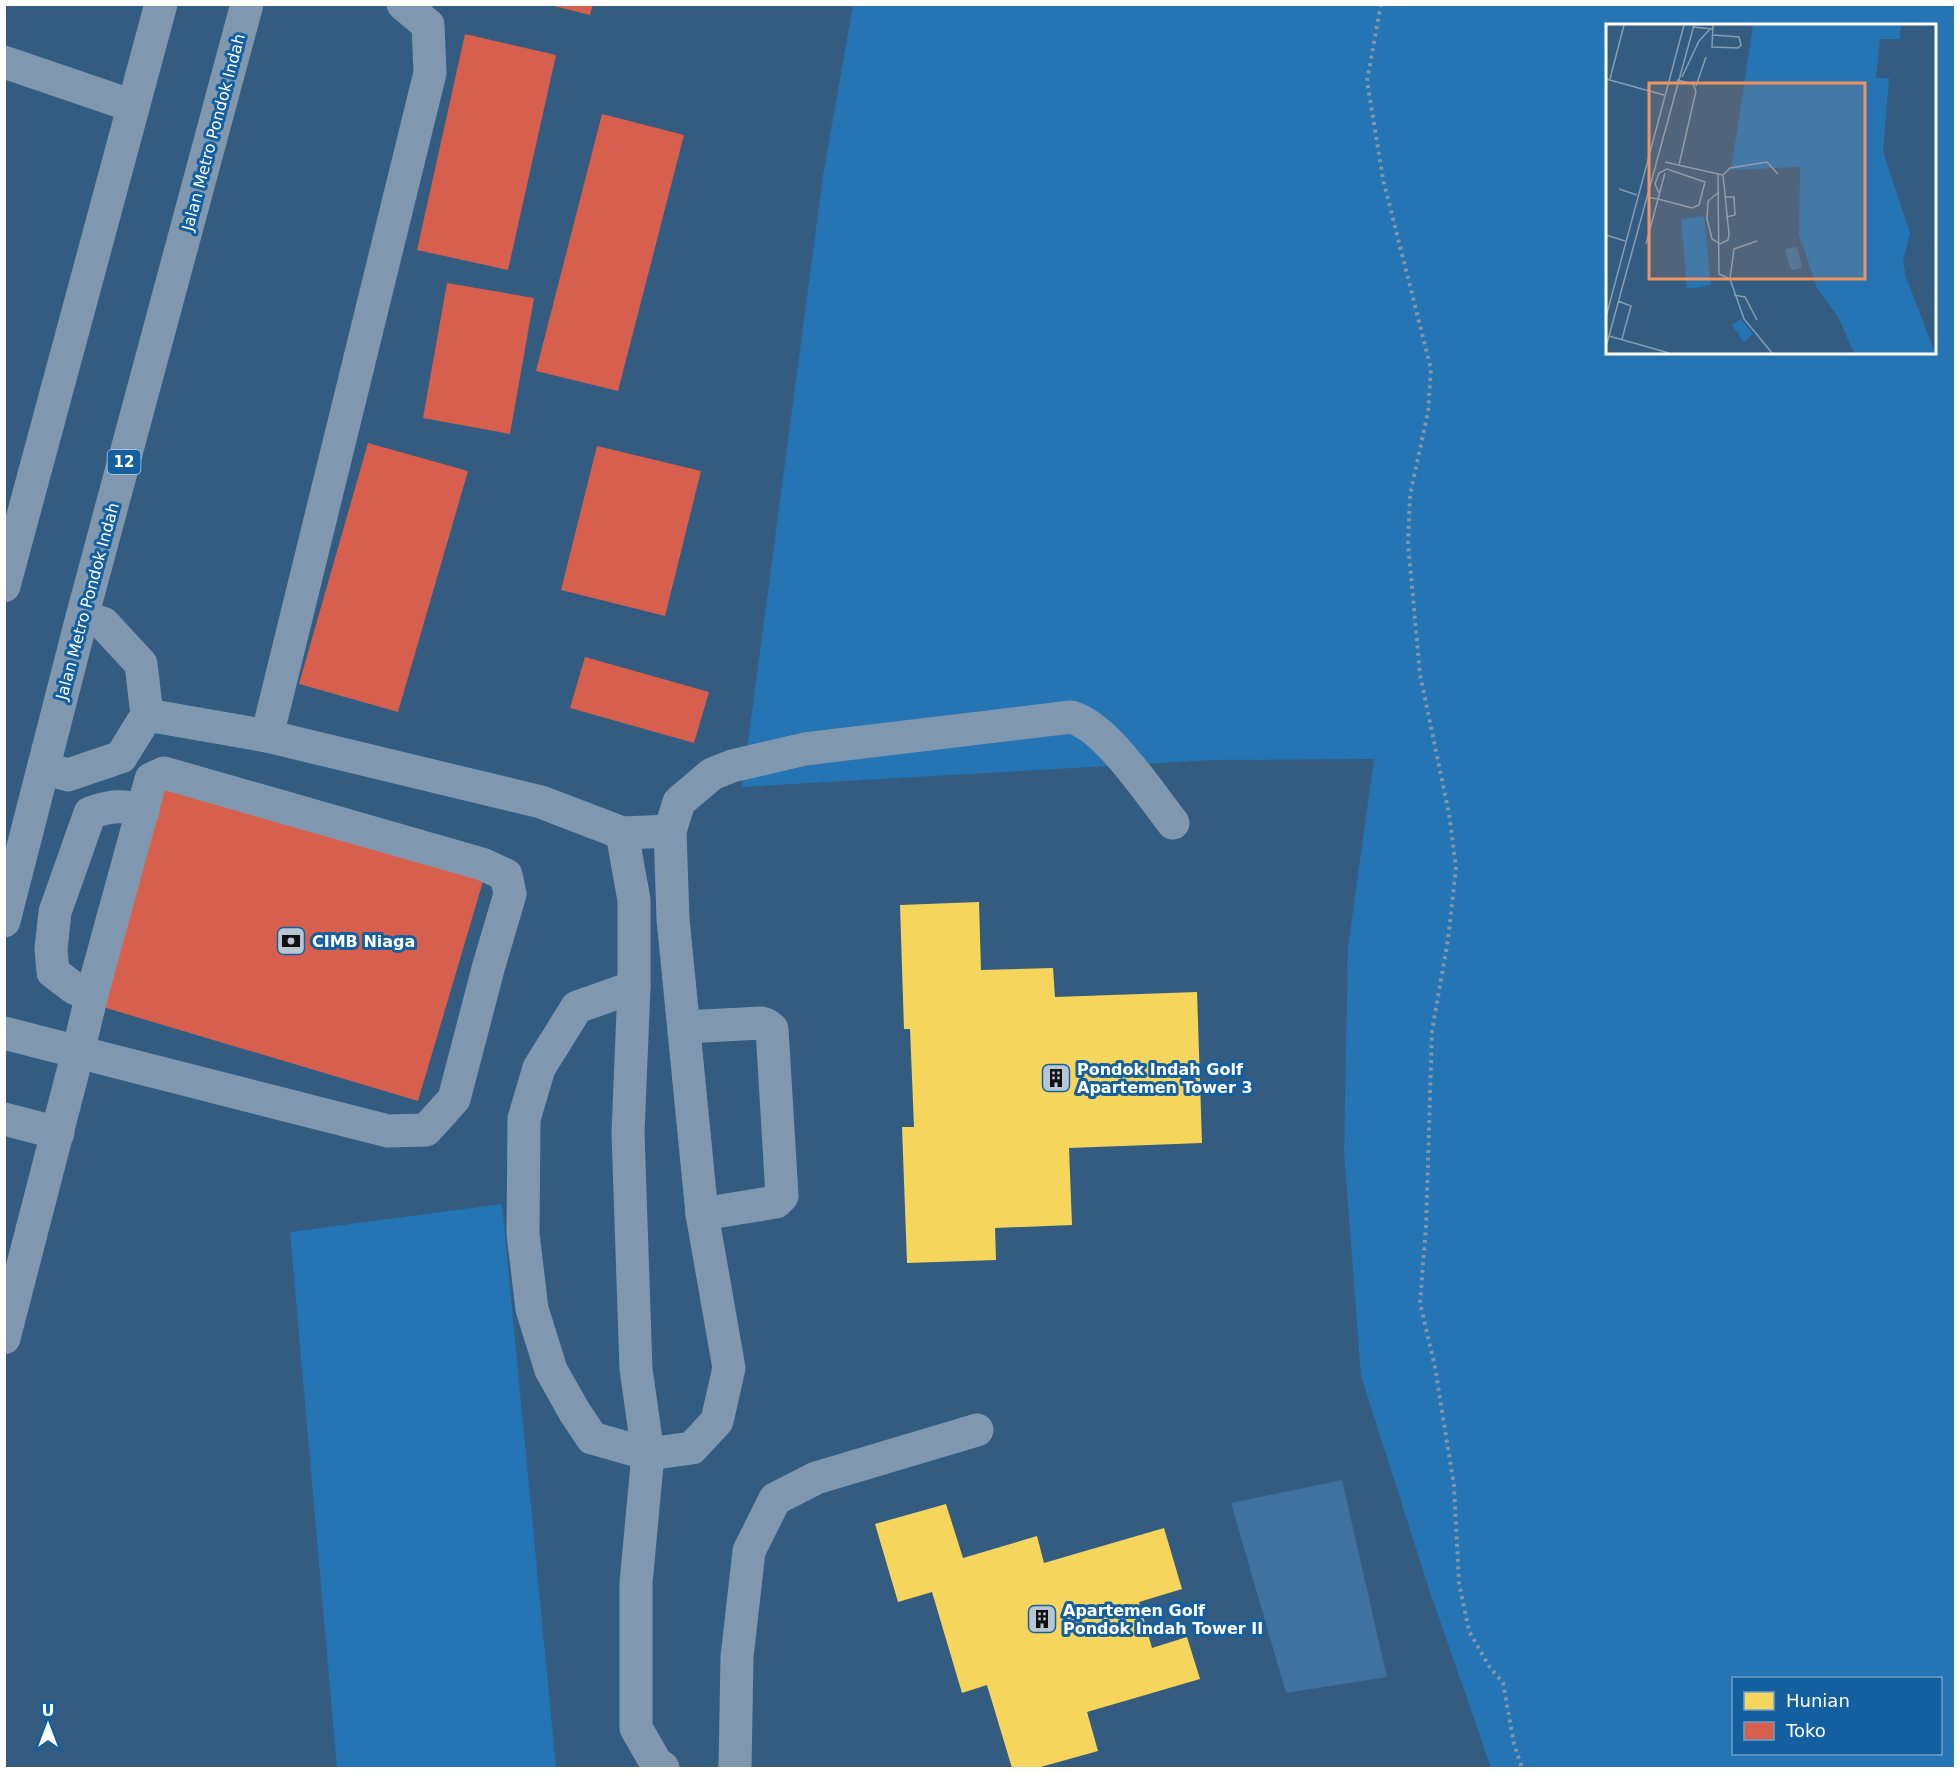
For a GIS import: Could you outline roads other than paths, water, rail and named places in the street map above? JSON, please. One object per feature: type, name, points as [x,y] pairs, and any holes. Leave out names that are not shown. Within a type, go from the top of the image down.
[{"type":"highway","points":[[4,586],[161,4]]},
{"type":"highway","name":"Jalan Metro Pondok Indah","points":[[4,921],[82,617],[248,4]]},
{"type":"street","points":[[267,736],[429,73],[433,15],[403,4]]},
{"type":"street","points":[[4,62],[133,106]]},
{"type":"street","points":[[44,768],[68,775],[121,757],[147,715],[141,664],[103,624],[82,617]]},
{"type":"street","points":[[147,715],[267,736],[541,802],[622,833],[670,831]]},
{"type":"street","points":[[634,987],[577,1007],[539,1068],[524,1119],[523,1234],[531,1309],[551,1370],[574,1411],[592,1438],[648,1454],[692,1448],[717,1421],[729,1368],[702,1214],[673,919],[670,831],[679,802],[712,774],[732,766],[805,749],[1071,717],[1081,719],[1120,755],[1173,823]]},
{"type":"street","points":[[4,1033],[78,1052],[388,1131],[426,1130],[454,1099],[510,894],[506,875],[482,864],[164,773],[151,779],[92,993],[78,1052],[58,1133],[4,1338]]},
{"type":"street","points":[[92,993],[74,988],[53,972],[51,949],[55,912],[90,813],[110,806],[130,807],[143,811]]},
{"type":"street","points":[[622,833],[634,900],[634,987],[628,1144],[636,1369],[648,1454],[636,1583],[636,1728],[656,1763],[663,1768]]},
{"type":"street","points":[[685,1027],[761,1023],[772,1029],[782,1196],[776,1202],[702,1214]]},
{"type":"street","points":[[4,1119],[58,1133]]},
{"type":"street","points":[[735,1768],[737,1658],[749,1551],[775,1499],[816,1478],[977,1430]]},
{"type":"place","name":"CIMB Niaga","points":[[291,941]]},
{"type":"place","name":"Pondok Indah Golf Apartemen Tower 3","points":[[1056,1078]]},
{"type":"place","name":"Apartemen Golf Pondok Indah Tower II","points":[[1042,1619]]}]
